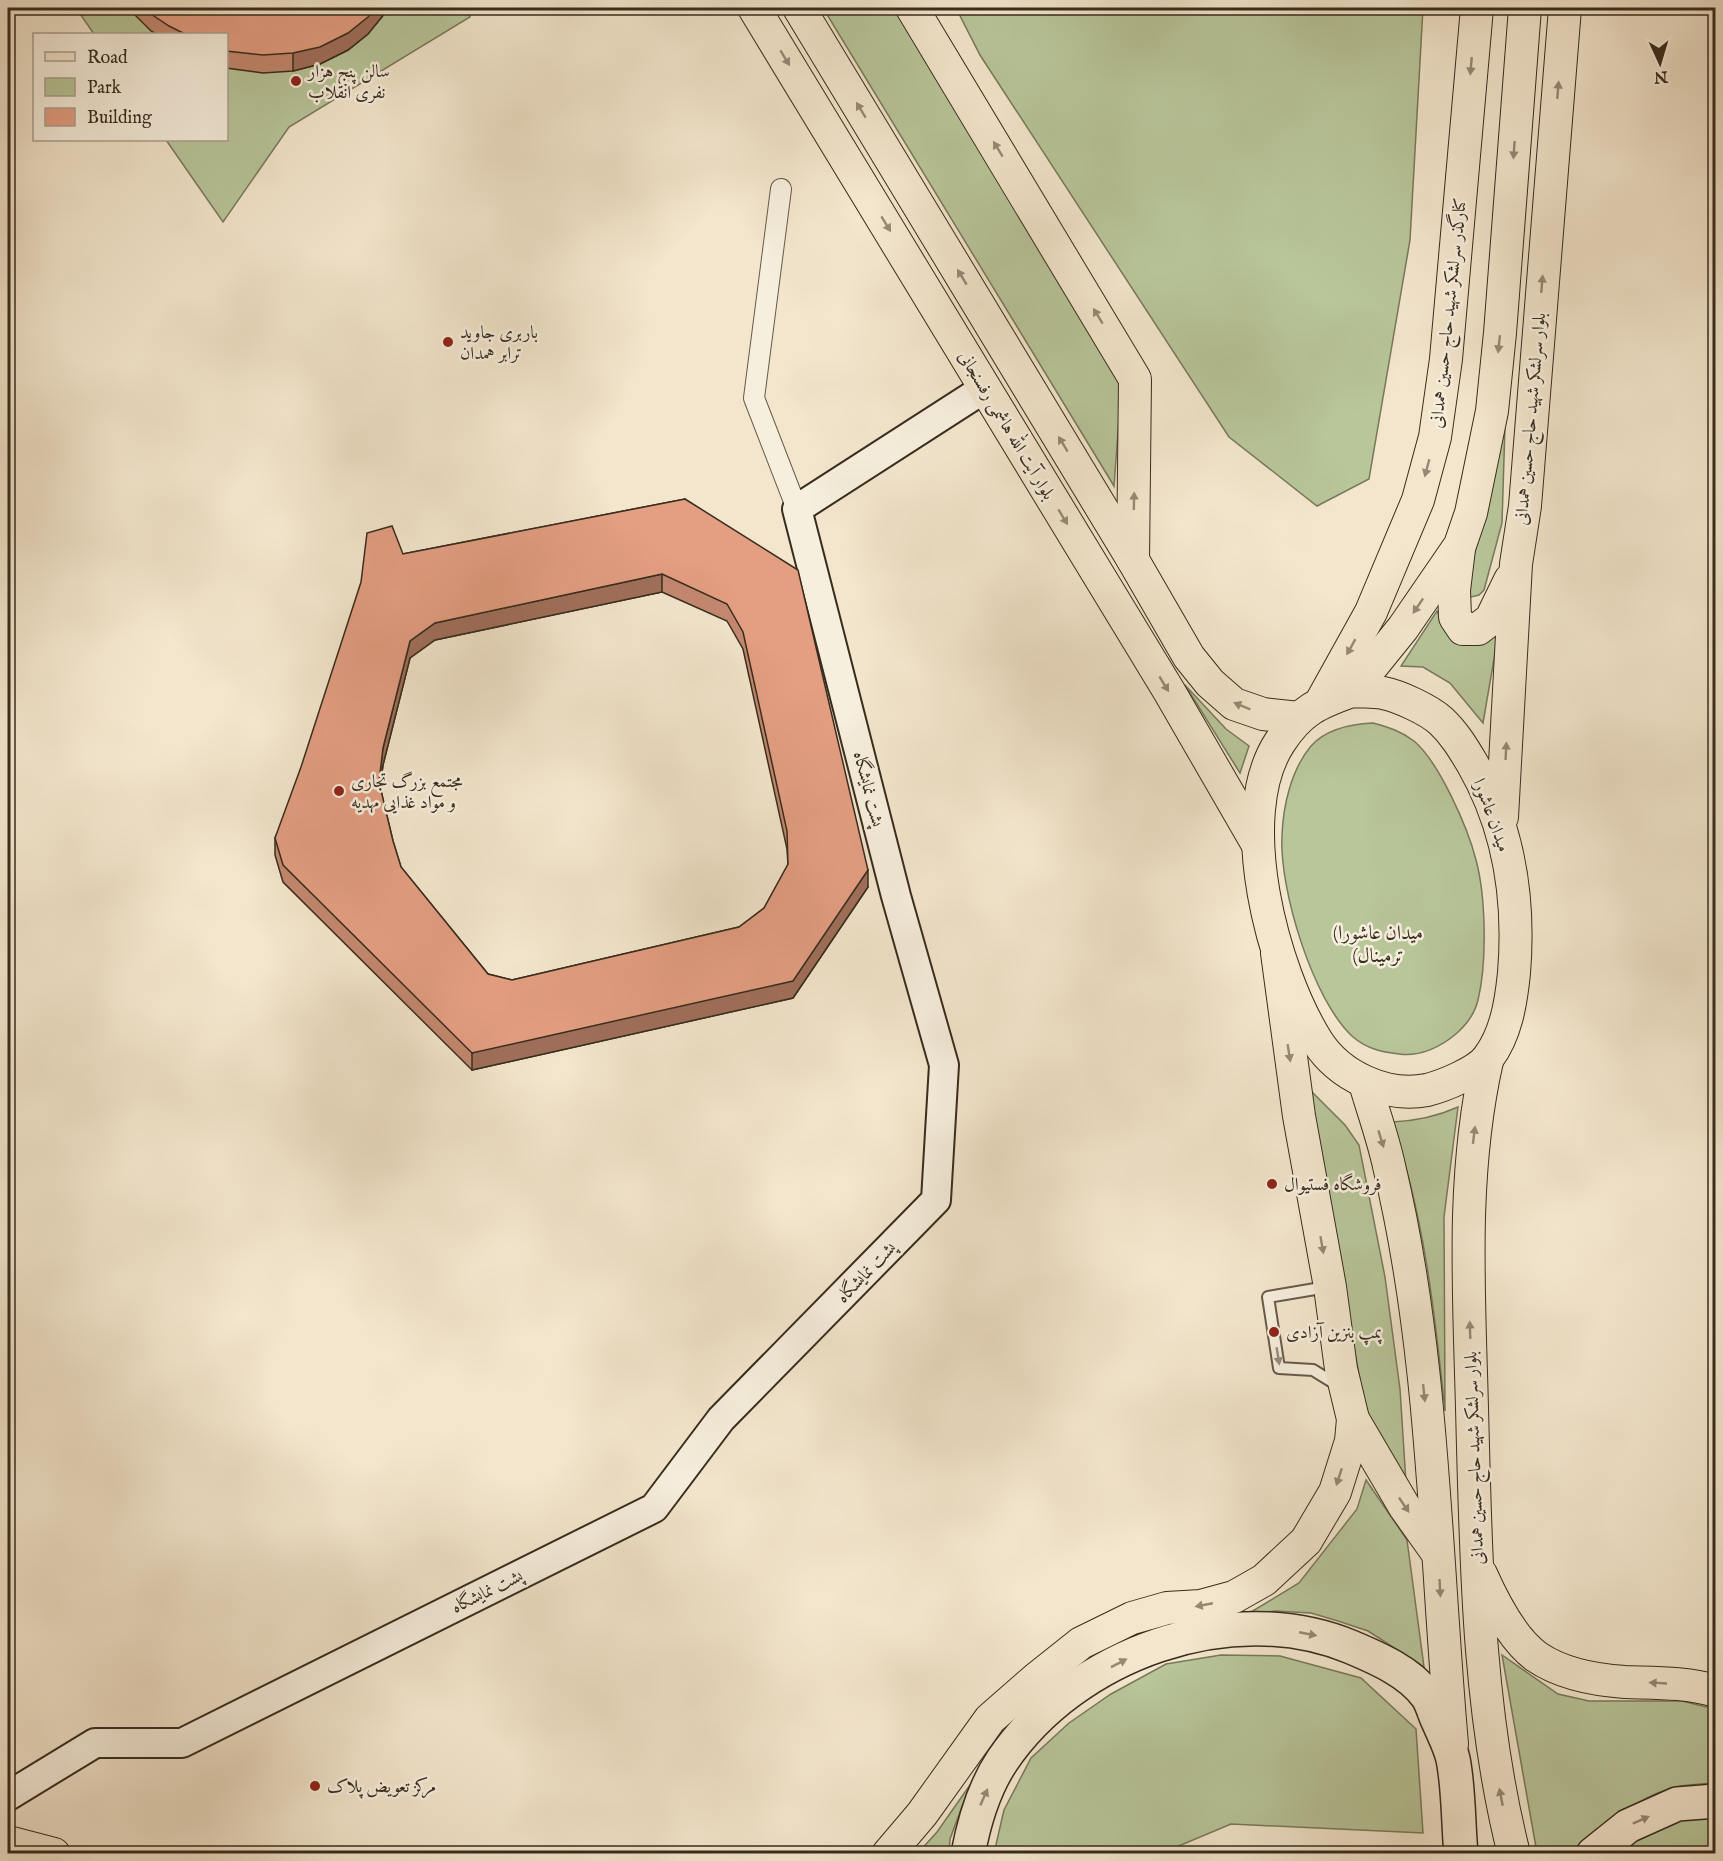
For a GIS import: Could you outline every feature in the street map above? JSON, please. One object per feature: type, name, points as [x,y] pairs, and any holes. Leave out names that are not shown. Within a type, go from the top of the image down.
[{"type":"highway","points":[[968,1854],[979,1809],[994,1775],[1012,1748],[1041,1717],[1071,1691],[1113,1665],[1149,1648],[1194,1635],[1240,1629],[1291,1630],[1323,1636],[1390,1665],[1427,1696],[1453,1757],[1461,1854]]},
{"type":"highway","points":[[1593,1854],[1628,1826],[1677,1804],[1716,1801]]},
{"type":"main road","name":"بلوار آیت الله هاشمی رفسنجانی","points":[[754,8],[1169,691],[1258,844]]},
{"type":"main road","points":[[799,8],[1133,560],[1189,657],[1210,683],[1234,704],[1263,714],[1310,710]]},
{"type":"main road","points":[[912,8],[1135,379],[1133,560]]},
{"type":"main road","name":"کنارگذر سرلشکر شهید حاج حسین همدانی","points":[[1310,710],[1371,612],[1418,500],[1435,437],[1446,359],[1477,8]]},
{"type":"main road","name":"بلوار سرلشکر شهید حاج حسین همدانی","points":[[1352,692],[1403,628],[1460,545],[1471,513],[1492,411],[1526,8]]},
{"type":"main road","name":"بلوار سرلشکر شهید حاج حسین همدانی","points":[[1501,830],[1516,564],[1525,506],[1565,8]]},
{"type":"main road","points":[[985,388],[1017,368]]},
{"type":"main road","points":[[1460,545],[1454,590],[1455,617],[1463,629],[1478,629],[1491,619],[1516,564]]},
{"type":"main road","name":"میدان عاشورا","points":[[1310,710],[1352,692],[1384,693],[1414,705],[1439,719],[1460,742],[1486,788],[1501,830],[1516,907],[1516,951],[1511,1005],[1500,1036],[1487,1061]]},
{"type":"main road","points":[[888,1854],[922,1814],[990,1719],[1037,1677],[1081,1643],[1132,1618],[1167,1608],[1201,1606],[1234,1597],[1264,1580],[1306,1541],[1335,1492],[1351,1441],[1349,1404],[1299,1116],[1277,953],[1268,915],[1258,844],[1258,814],[1263,780],[1278,743],[1310,710]]},
{"type":"main road","points":[[1277,953],[1293,993],[1318,1042],[1339,1065],[1365,1083],[1395,1090],[1425,1090],[1456,1080],[1487,1061]]},
{"type":"main road","name":"بلوار سرلشکر شهید حاج حسین همدانی","points":[[1487,1061],[1478,1099],[1468,1199],[1477,1593],[1485,1680],[1500,1795],[1514,1854]]},
{"type":"main road","points":[[1365,1083],[1389,1165],[1408,1266],[1425,1397],[1453,1757]]},
{"type":"main road","points":[[1349,1404],[1398,1497],[1438,1554]]},
{"type":"main road","points":[[1477,1562],[1498,1609],[1520,1639],[1536,1656],[1558,1668],[1589,1678],[1683,1684],[1716,1690]]},
{"type":"main road","points":[[8,1842],[54,1854]]},
{"type":"street","points":[[781,189],[754,398],[797,509],[985,388]]},
{"type":"street","name":"پشت نمایشگاه","points":[[8,1796],[95,1743],[182,1743],[654,1508],[721,1419],[936,1200],[944,1065],[896,896],[797,509]]},
{"type":"lane","points":[[1330,1287],[1268,1298],[1279,1368],[1313,1370],[1349,1404]]},
{"type":"green space","name":"سالن پنج هزار نفری انقلاب","points":[[76,8],[467,8],[470,17],[289,127],[223,222],[167,141],[228,141],[228,33],[93,33]]},
{"type":"green space","points":[[823,8],[899,8],[1122,378],[1114,486]]},
{"type":"green space","points":[[956,8],[1423,8],[1410,240],[1369,479],[1317,506],[1229,437],[980,55]]},
{"type":"green space","points":[[1505,426],[1502,523],[1484,590],[1479,595],[1471,597],[1465,591],[1465,584],[1485,518]]},
{"type":"green space","points":[[1437,611],[1442,622],[1500,624],[1483,723],[1450,683],[1423,667],[1401,666]]},
{"type":"green space","points":[[1185,685],[1226,729],[1249,746],[1240,773]]},
{"type":"green space","points":[[1373,723],[1394,730],[1414,741],[1433,764],[1451,796],[1466,831],[1476,860],[1482,892],[1483,968],[1475,1009],[1464,1026],[1451,1038],[1430,1050],[1407,1055],[1369,1047],[1353,1037],[1338,1020],[1312,972],[1301,943],[1286,885],[1283,858],[1282,836],[1286,801],[1293,777],[1304,756],[1311,746],[1324,735],[1348,726]]},
{"type":"green space","points":[[1305,1085],[1345,1125],[1359,1145],[1385,1277],[1400,1389],[1406,1483],[1366,1412]]},
{"type":"green space","points":[[1458,1107],[1444,1217],[1445,1411],[1427,1265],[1412,1193],[1392,1122],[1426,1118]]},
{"type":"green space","points":[[1366,1480],[1407,1540],[1424,1667],[1368,1631],[1311,1613],[1275,1611],[1246,1615],[1299,1583],[1357,1509]]},
{"type":"green space","points":[[1221,1655],[1280,1656],[1361,1678],[1416,1729],[1423,1833],[1231,1824],[1162,1853],[994,1853],[1004,1810],[1031,1758],[1069,1723],[1111,1694],[1166,1664]]},
{"type":"green space","points":[[1502,1655],[1558,1694],[1589,1701],[1682,1701],[1715,1709],[1715,1783],[1674,1787],[1643,1800],[1619,1816],[1576,1853],[1537,1853]]},
{"type":"green space","points":[[970,1785],[950,1839],[949,1853],[918,1853],[937,1832]]},
{"type":"green space","points":[[1715,1817],[1715,1853],[1618,1854],[1634,1841],[1681,1820]]},
{"type":"building","points":[[145,8],[375,8],[368,17],[348,33],[320,47],[293,53],[263,55],[228,51],[228,33],[183,33]]},
{"type":"building","name":"مجتمع بزرگ تجاری و مواد غذایی مهدیه","points":[[685,499],[798,570],[868,870],[793,981],[472,1053],[283,865],[275,838],[301,767],[361,582],[367,533],[392,526],[403,554]],"holes":[[[662,574],[727,604],[743,632],[787,831],[788,864],[764,908],[739,927],[512,980],[488,974],[401,867],[379,782],[383,748],[410,641],[435,623]]]},
{"type":"place","name":"سالن پنج هزار نفری انقلاب","points":[[296,81]]},
{"type":"place","name":"باربری جاوید ترابر همدان","points":[[448,342]]},
{"type":"place","name":"مجتمع بزرگ تجاری و مواد غذایی مهدیه","points":[[339,791]]},
{"type":"place","name":"فروشگاه فستیوال","points":[[1272,1184]]},
{"type":"place","name":"پمپ بنزین آزادی","points":[[1274,1332]]},
{"type":"place","name":"مرکز تعویض پلاک","points":[[315,1786]]},
{"type":"district","name":"(میدان عاشورا (ترمینال","points":[[1378,944]]}]
